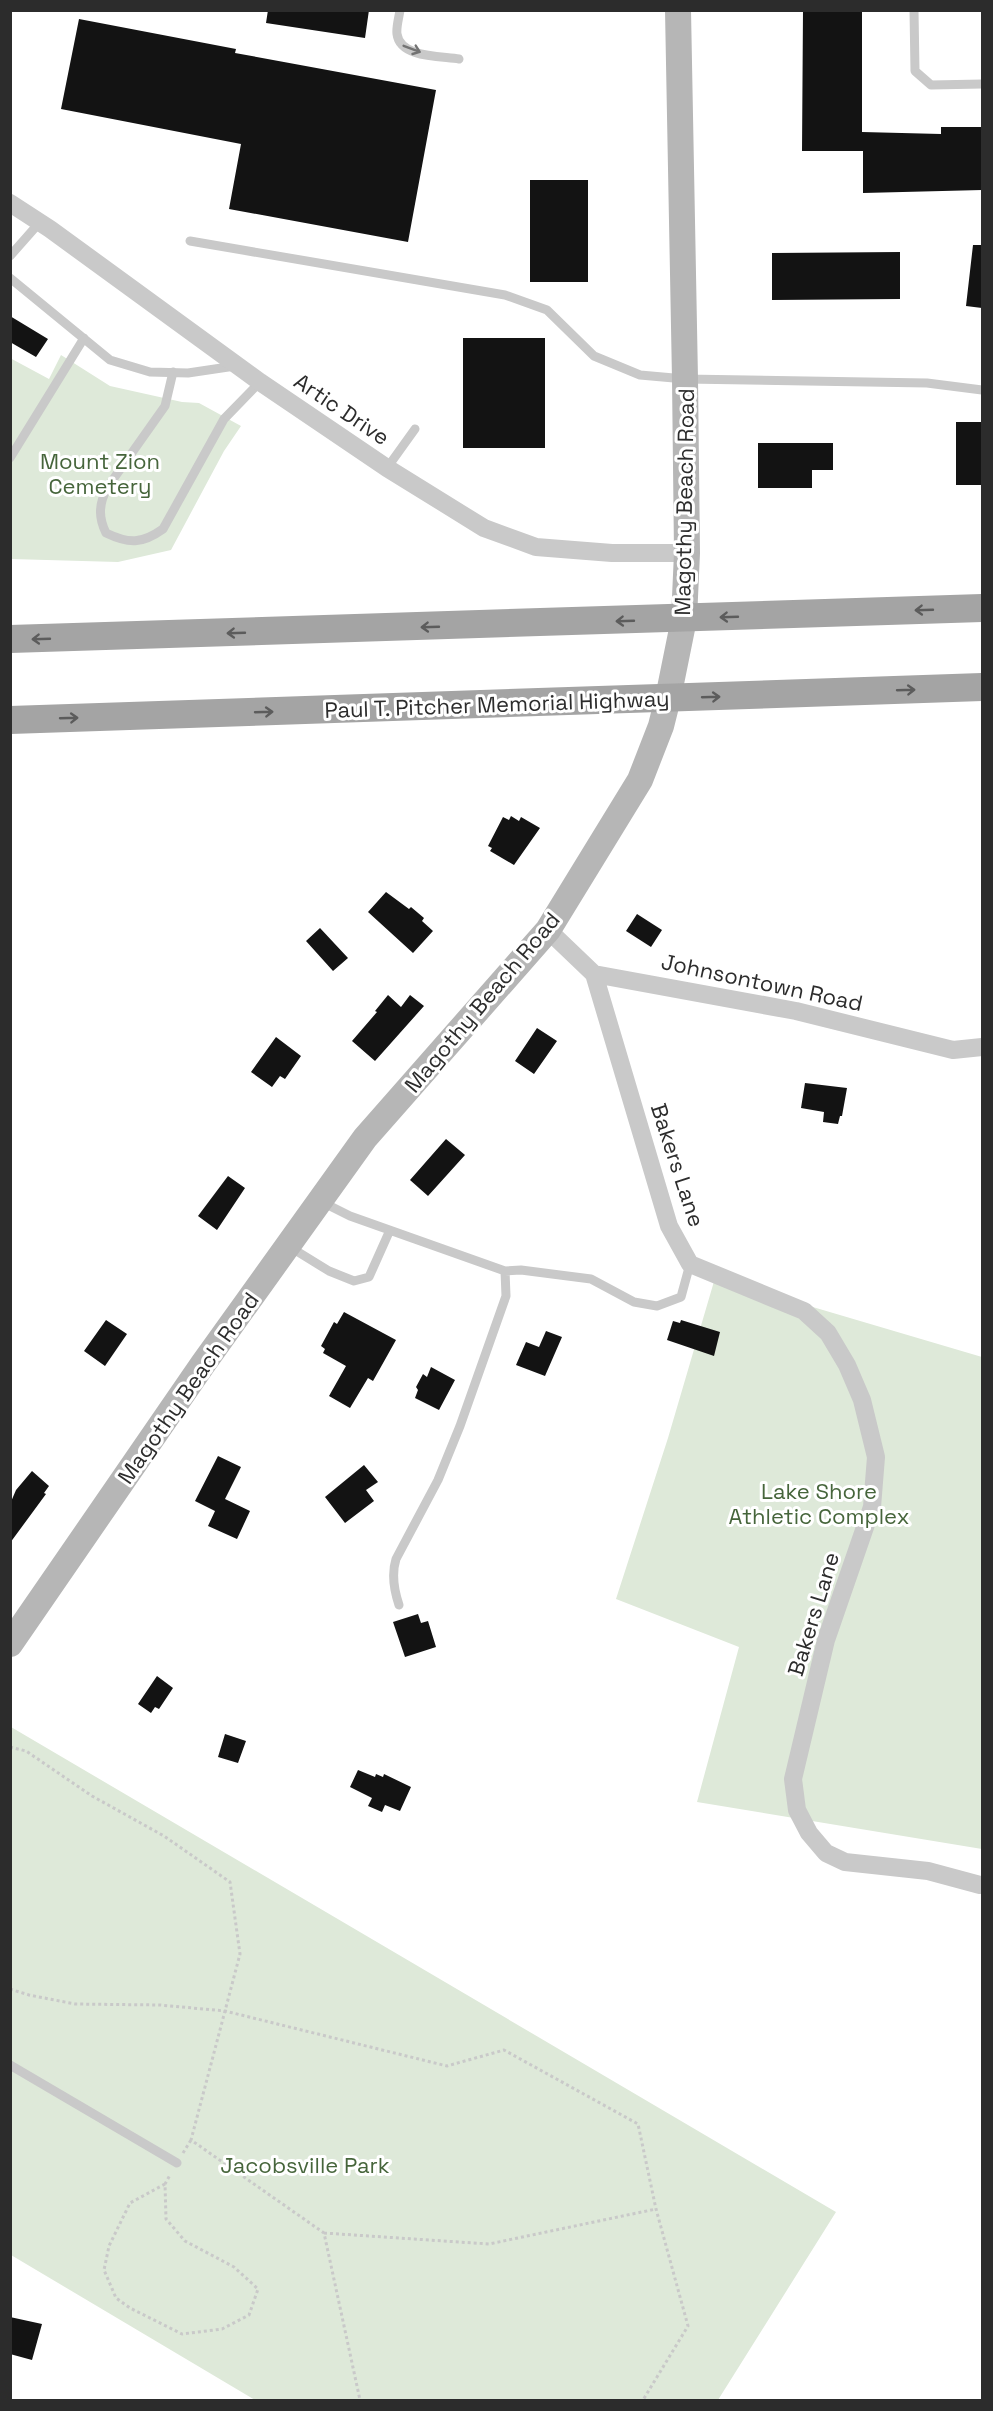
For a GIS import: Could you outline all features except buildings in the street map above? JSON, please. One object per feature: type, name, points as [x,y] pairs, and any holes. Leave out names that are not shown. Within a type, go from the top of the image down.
[{"type":"main road","points":[[10,639],[982,608]]},
{"type":"main road","name":"Paul T. Pitcher Memorial Highway","points":[[10,720],[982,687]]},
{"type":"street","name":"Magothy Beach Road","points":[[10,1644],[203,1364],[365,1138],[548,930],[640,780],[668,698],[684,619],[687,553],[686,379],[678,10]]},
{"type":"street","name":"Artic Drive","points":[[10,203],[40,222],[236,366],[387,468],[484,528],[536,547],[612,553],[687,553]]},
{"type":"street","points":[[548,930],[594,974]]},
{"type":"street","name":"Johnsontown Road","points":[[594,974],[796,1011],[953,1050],[982,1047]]},
{"type":"street","name":"Bakers Lane","points":[[594,974],[669,1226],[690,1264],[804,1311],[828,1333],[847,1365],[862,1401],[876,1457],[872,1507],[826,1640],[793,1779],[797,1810],[809,1833],[826,1853],[845,1862],[938,1872],[980,1885]]},
{"type":"lane","points":[[400,10],[396,32],[404,47],[413,52],[459,58]]},
{"type":"lane","points":[[914,10],[915,71],[931,85],[982,84]]},
{"type":"lane","points":[[10,256],[40,222]]},
{"type":"lane","points":[[190,241],[505,296],[547,310],[594,356],[640,375],[686,379],[927,384],[982,390]]},
{"type":"lane","points":[[10,278],[110,360],[150,372],[188,373],[236,366]]},
{"type":"lane","points":[[10,458],[84,338]]},
{"type":"lane","points":[[172,372],[165,406],[107,488],[100,503],[100,522],[106,533],[117,538],[136,542],[151,537],[163,528],[224,419],[260,382]]},
{"type":"lane","points":[[387,468],[415,429]]},
{"type":"lane","points":[[320,1201],[350,1216],[505,1270],[591,1279],[634,1302],[657,1306],[681,1297],[690,1264]]},
{"type":"lane","points":[[288,1246],[329,1270],[354,1281],[369,1277],[390,1230]]},
{"type":"lane","points":[[399,1605],[395,1593],[393,1570],[396,1559],[438,1480],[459,1426],[506,1296],[505,1270]]},
{"type":"lane","points":[[10,2065],[177,2163]]},
{"type":"path","points":[[10,1747],[26,1751],[92,1796],[164,1836],[230,1882],[240,1954],[191,2140],[165,2184],[166,2219],[185,2241],[234,2267],[258,2289],[249,2315],[222,2329],[182,2334],[130,2308],[116,2298],[104,2270],[109,2246],[130,2203],[165,2184]]},
{"type":"path","points":[[10,1989],[75,2004],[160,2005],[225,2011],[447,2066],[504,2050],[638,2124],[656,2209],[688,2326],[643,2400]]},
{"type":"path","points":[[191,2140],[324,2233],[489,2244],[656,2209]]},
{"type":"path","points":[[324,2233],[360,2400]]},
{"type":"green space","name":"Mount Zion Cemetery","points":[[61,355],[110,386],[182,402],[199,403],[241,426],[224,451],[171,550],[118,562],[11,559],[10,358],[49,379]]},
{"type":"green space","name":"Lake Shore Athletic Complex","points":[[715,1278],[982,1357],[982,1849],[697,1802],[739,1647],[616,1599],[668,1438]]},
{"type":"green space","name":"Jacobsville Park","points":[[11,1727],[836,2212],[718,2400],[255,2400],[11,2255]]}]
